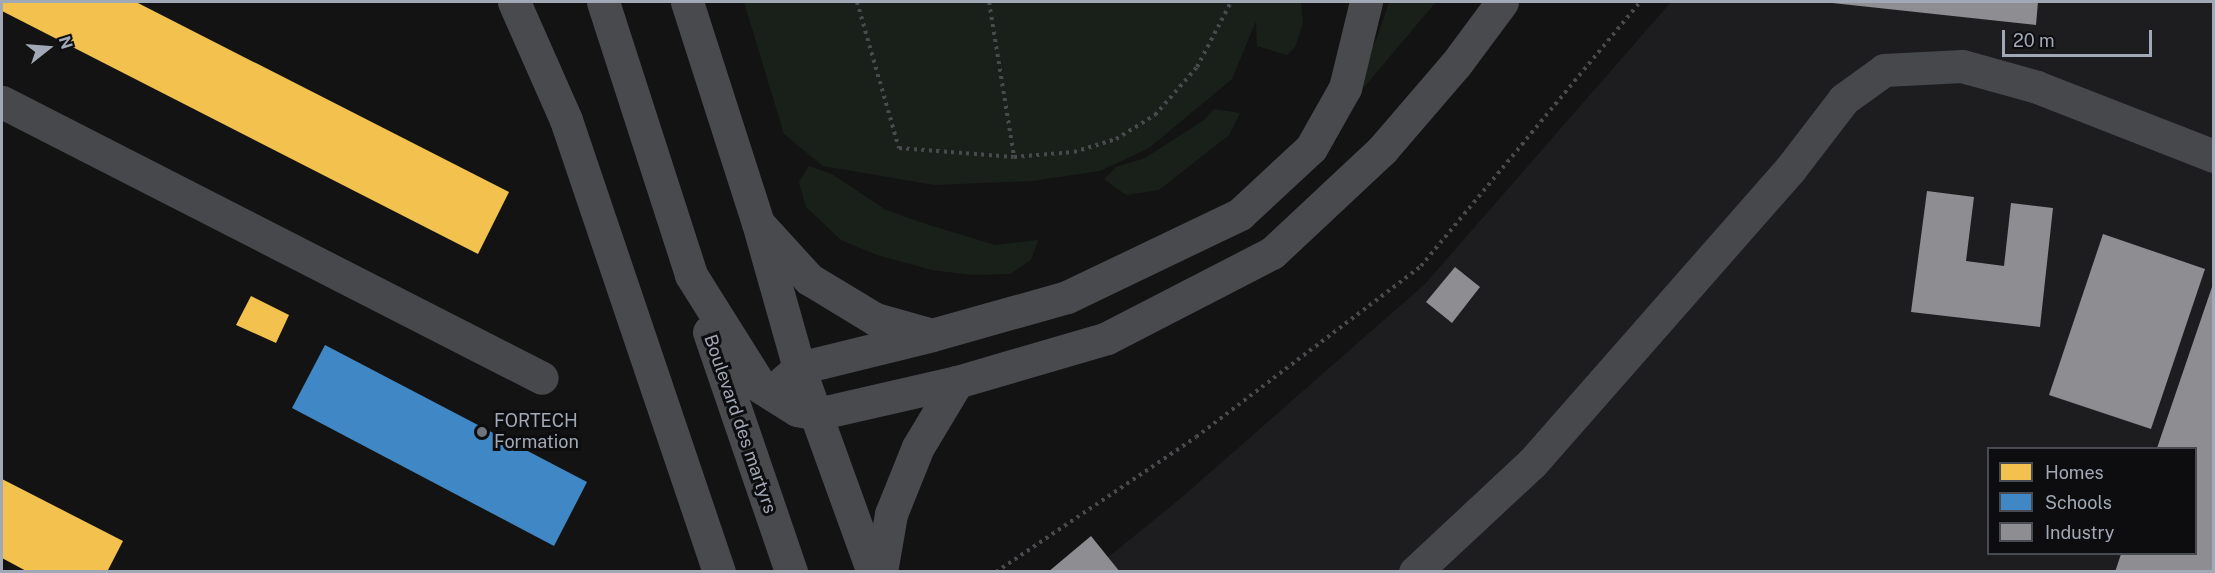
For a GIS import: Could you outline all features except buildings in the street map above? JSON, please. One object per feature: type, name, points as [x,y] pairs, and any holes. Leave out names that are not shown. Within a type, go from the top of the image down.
[{"type":"highway","points":[[514,2],[566,120],[719,572]]},
{"type":"highway","points":[[603,2],[691,275],[750,372],[771,395],[797,410],[817,414],[957,382],[1107,338],[1272,253],[1382,150],[1456,64],[1502,2]]},
{"type":"highway","points":[[687,2],[758,223],[799,368],[873,572]]},
{"type":"highway","points":[[746,438],[771,395],[799,368],[932,336],[1067,297],[1240,214],[1311,148],[1345,88],[1366,2]]},
{"type":"highway","points":[[758,223],[809,279],[874,319],[932,336]]},
{"type":"highway","name":"Boulevard des martyrs","points":[[691,275],[791,572]]},
{"type":"highway","points":[[881,572],[891,514],[918,447],[957,382]]},
{"type":"street","points":[[1415,572],[1532,463],[1791,168],[1844,99],[1884,70],[1962,66],[2037,87],[2214,156]]},
{"type":"street","points":[[2,102],[542,378]]},
{"type":"path","points":[[858,2],[899,148],[1014,157],[1085,149],[1116,139],[1155,115],[1197,68],[1231,2]]},
{"type":"path","points":[[988,2],[1014,157]]},
{"type":"path","points":[[996,572],[1196,437],[1421,266],[1640,2]]},
{"type":"shaded area","points":[[744,2],[1301,2],[1303,23],[1295,47],[1287,55],[1257,46],[1256,21],[1232,79],[1149,148],[1100,171],[1032,181],[934,185],[823,166],[784,134]]},
{"type":"shaded area","points":[[1389,2],[1436,2],[1333,124],[1377,38]]},
{"type":"shaded area","points":[[1671,2],[2213,2],[2213,571],[1090,572],[1181,498],[1425,284]]},
{"type":"shaded area","points":[[1214,109],[1240,113],[1229,135],[1159,190],[1126,195],[1104,179],[1116,167],[1145,158],[1204,120]]},
{"type":"shaded area","points":[[809,166],[832,174],[886,210],[923,223],[995,245],[1038,240],[1031,260],[1010,274],[972,275],[932,270],[877,255],[841,240],[806,207],[799,182]]},
{"type":"place","name":"FORTECH Formation","points":[[482,432]]}]
